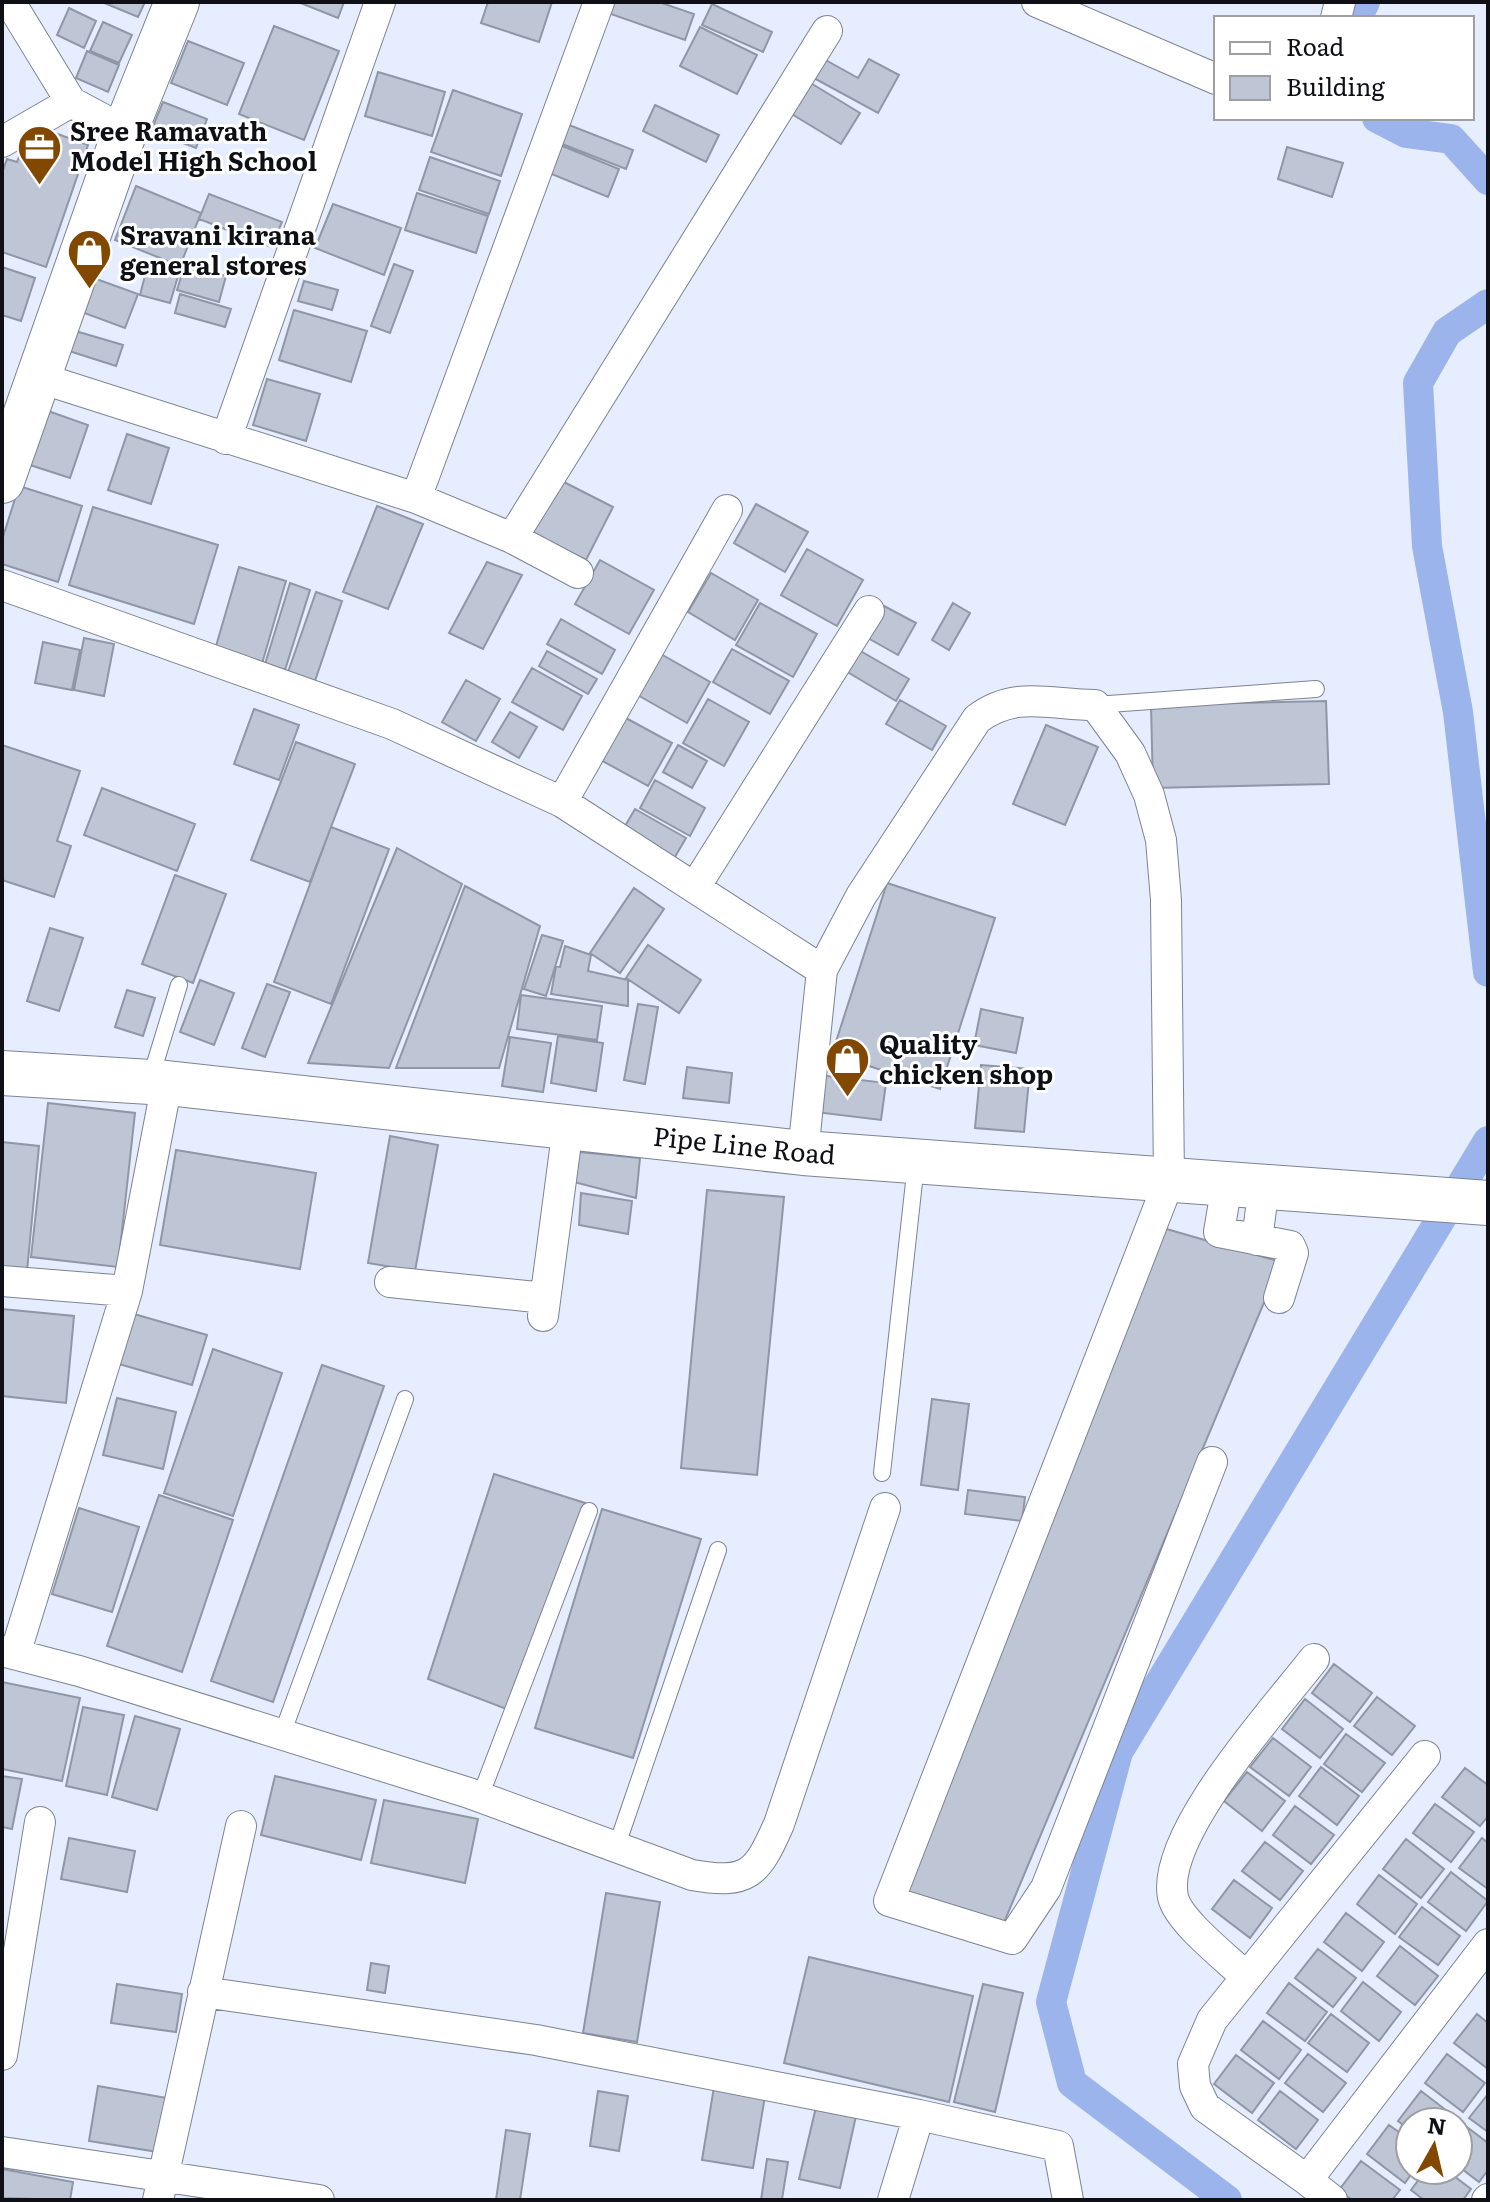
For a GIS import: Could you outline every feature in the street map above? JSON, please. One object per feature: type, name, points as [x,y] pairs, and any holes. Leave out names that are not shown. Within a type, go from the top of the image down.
[{"type":"street","points":[[10,2],[71,102],[125,131]]},
{"type":"street","points":[[2,481],[12,428],[40,378],[125,131],[177,2]]},
{"type":"street","points":[[226,439],[380,2]]},
{"type":"street","points":[[416,498],[599,2]]},
{"type":"street","points":[[1037,2],[1214,78]]},
{"type":"street","points":[[512,538],[827,31]]},
{"type":"street","points":[[2,142],[71,102]]},
{"type":"street","points":[[40,378],[416,498],[512,538],[578,573]]},
{"type":"street","points":[[562,802],[727,510]]},
{"type":"street","points":[[2,585],[392,724],[562,802],[822,970]]},
{"type":"street","points":[[695,887],[869,611]]},
{"type":"street","points":[[803,1153],[822,970],[861,896],[977,719],[996,704],[1016,700],[1095,705],[1130,753],[1149,795],[1161,840],[1166,900],[1169,1181],[889,1901],[1012,1939],[1019,1934],[1046,1888],[1212,1462]]},
{"type":"street","name":"Pipe Line Road","points":[[2,1073],[159,1082],[803,1153],[1488,1203]]},
{"type":"street","points":[[159,1082],[127,1291],[8,1653],[79,1671],[281,1737],[480,1797],[692,1875],[724,1881],[749,1875],[764,1858],[779,1824],[885,1508]]},
{"type":"street","points":[[390,1282],[544,1307],[568,1127]]},
{"type":"street","points":[[1265,1186],[1257,1240],[1290,1246],[1293,1253],[1279,1298]]},
{"type":"street","points":[[2,1281],[127,1291]]},
{"type":"street","points":[[1246,1977],[1179,1911],[1173,1896],[1173,1878],[1197,1810],[1314,1659]]},
{"type":"street","points":[[1332,2200],[1205,2107],[1195,2086],[1193,2064],[1212,2020],[1425,1756]]},
{"type":"street","points":[[2,2055],[40,1822]]},
{"type":"street","points":[[160,2188],[241,1826]]},
{"type":"street","points":[[1307,2180],[1488,1944]]},
{"type":"street","points":[[203,1992],[536,2040],[919,2115],[1058,2146],[1068,2200]]},
{"type":"street","points":[[893,2200],[919,2115]]},
{"type":"street","points":[[2,2152],[160,2188],[319,2200]]},
{"type":"lane","points":[[1095,705],[1316,689]]},
{"type":"lane","points":[[159,1082],[179,985]]},
{"type":"lane","points":[[882,1473],[916,1162]]},
{"type":"lane","points":[[281,1737],[405,1399]]},
{"type":"lane","points":[[480,1797],[589,1511]]},
{"type":"lane","points":[[616,1848],[718,1550]]},
{"type":"building","points":[[102,2],[145,2],[138,17]]},
{"type":"building","points":[[298,2],[344,2],[338,18]]},
{"type":"building","points":[[488,2],[552,2],[539,42],[481,23]]},
{"type":"building","points":[[612,2],[659,2],[694,14],[685,40],[608,13]]},
{"type":"building","points":[[712,4],[772,32],[763,52],[702,25]]},
{"type":"building","points":[[69,8],[96,21],[84,48],[57,35]]},
{"type":"building","points":[[103,22],[132,35],[119,63],[90,51]]},
{"type":"building","points":[[274,26],[339,51],[304,140],[239,114]]},
{"type":"building","points":[[700,27],[757,55],[737,94],[680,66]]},
{"type":"building","points":[[188,41],[244,63],[227,105],[171,83]]},
{"type":"building","points":[[87,51],[119,65],[108,92],[76,78]]},
{"type":"building","points":[[822,58],[858,78],[869,59],[899,75],[878,113],[812,77]]},
{"type":"building","points":[[378,72],[445,92],[432,136],[365,116]]},
{"type":"building","points":[[809,82],[860,113],[841,144],[790,113]]},
{"type":"building","points":[[453,90],[522,114],[501,176],[431,152]]},
{"type":"building","points":[[163,102],[207,119],[196,148],[151,131]]},
{"type":"building","points":[[655,105],[719,135],[706,162],[643,131]]},
{"type":"building","points":[[564,123],[633,150],[626,169],[557,142]]},
{"type":"building","points":[[55,133],[88,145],[46,267],[2,252],[2,173],[7,159],[17,162],[22,149],[33,153],[37,142],[50,146]]},
{"type":"building","points":[[560,145],[619,169],[608,197],[549,173]]},
{"type":"building","points":[[1287,147],[1343,163],[1332,197],[1278,179]]},
{"type":"building","points":[[430,157],[500,181],[489,214],[419,190]]},
{"type":"building","points":[[136,186],[201,213],[180,266],[115,240]]},
{"type":"building","points":[[417,193],[488,216],[476,253],[405,230]]},
{"type":"building","points":[[209,194],[282,222],[271,247],[199,219]]},
{"type":"building","points":[[333,204],[401,228],[384,275],[315,248]]},
{"type":"building","points":[[148,264],[179,273],[170,303],[140,295]]},
{"type":"building","points":[[185,264],[226,276],[219,302],[177,290]]},
{"type":"building","points":[[394,264],[413,271],[390,333],[371,326]]},
{"type":"building","points":[[2,267],[35,278],[21,321],[2,315]]},
{"type":"building","points":[[88,276],[138,294],[125,328],[76,310]]},
{"type":"building","points":[[304,281],[338,290],[332,310],[298,301]]},
{"type":"building","points":[[180,294],[231,309],[225,327],[175,313]]},
{"type":"building","points":[[294,310],[367,331],[351,382],[279,360]]},
{"type":"building","points":[[72,330],[123,345],[116,366],[66,350]]},
{"type":"building","points":[[267,379],[320,394],[306,441],[253,425]]},
{"type":"building","points":[[48,411],[88,425],[70,478],[30,465]]},
{"type":"building","points":[[127,434],[169,448],[151,504],[108,490]]},
{"type":"building","points":[[558,479],[613,507],[586,560],[530,533]]},
{"type":"building","points":[[19,486],[82,506],[58,582],[2,564],[2,540]]},
{"type":"building","points":[[756,504],[808,532],[785,572],[734,543]]},
{"type":"building","points":[[377,506],[423,524],[388,609],[343,592]]},
{"type":"building","points":[[93,507],[218,545],[194,624],[69,585]]},
{"type":"building","points":[[807,549],[863,580],[837,626],[781,595]]},
{"type":"building","points":[[600,560],[654,590],[629,634],[575,604]]},
{"type":"building","points":[[487,562],[522,575],[483,649],[449,633]]},
{"type":"building","points":[[239,567],[286,581],[261,667],[214,653]]},
{"type":"building","points":[[711,573],[758,600],[735,640],[688,612]]},
{"type":"building","points":[[290,583],[310,590],[285,670],[265,664]]},
{"type":"building","points":[[316,592],[342,601],[315,681],[288,672]]},
{"type":"building","points":[[760,603],[817,634],[793,677],[736,645]]},
{"type":"building","points":[[953,603],[970,613],[949,650],[932,640]]},
{"type":"building","points":[[884,606],[916,623],[898,655],[866,637]]},
{"type":"building","points":[[561,619],[615,650],[602,674],[547,644]]},
{"type":"building","points":[[84,638],[114,644],[104,696],[74,690]]},
{"type":"building","points":[[43,642],[80,650],[72,690],[35,683]]},
{"type":"building","points":[[732,649],[789,681],[770,714],[713,682]]},
{"type":"building","points":[[857,649],[909,679],[896,701],[844,670]]},
{"type":"building","points":[[547,651],[597,679],[588,694],[539,666]]},
{"type":"building","points":[[659,653],[710,682],[687,723],[634,693]]},
{"type":"building","points":[[532,668],[582,696],[563,730],[512,702]]},
{"type":"building","points":[[466,680],[500,699],[476,741],[442,722]]},
{"type":"building","points":[[708,699],[749,722],[724,766],[683,743]]},
{"type":"building","points":[[900,700],[946,726],[932,750],[886,724]]},
{"type":"building","points":[[1326,701],[1329,784],[1153,788],[1151,705]]},
{"type":"building","points":[[254,709],[299,725],[279,780],[234,764]]},
{"type":"building","points":[[510,712],[537,727],[519,758],[492,742]]},
{"type":"building","points":[[624,717],[672,743],[648,786],[597,758]]},
{"type":"building","points":[[1046,725],[1098,747],[1065,825],[1013,804]]},
{"type":"building","points":[[296,742],[355,764],[310,882],[251,860]]},
{"type":"building","points":[[2,745],[80,771],[57,841],[71,846],[54,897],[2,880]]},
{"type":"building","points":[[678,745],[707,761],[692,788],[663,772]]},
{"type":"building","points":[[655,780],[705,808],[690,836],[640,808]]},
{"type":"building","points":[[102,788],[195,824],[177,871],[84,835]]},
{"type":"building","points":[[635,809],[686,838],[672,862],[621,833]]},
{"type":"building","points":[[331,827],[389,849],[331,1004],[274,982]]},
{"type":"building","points":[[397,848],[462,884],[389,1068],[308,1063]]},
{"type":"building","points":[[175,875],[226,894],[193,983],[142,964]]},
{"type":"building","points":[[887,883],[995,918],[940,1089],[832,1054]]},
{"type":"building","points":[[465,886],[540,926],[499,1068],[396,1068]]},
{"type":"building","points":[[634,888],[664,909],[620,973],[590,953]]},
{"type":"building","points":[[50,928],[83,938],[59,1011],[27,1001]]},
{"type":"building","points":[[542,935],[563,941],[546,996],[524,989]]},
{"type":"building","points":[[648,945],[701,980],[679,1013],[626,978]]},
{"type":"building","points":[[565,946],[591,955],[588,971],[628,980],[628,1006],[551,994],[556,966],[560,967]]},
{"type":"building","points":[[200,980],[234,993],[214,1045],[180,1032]]},
{"type":"building","points":[[267,984],[290,992],[265,1057],[242,1048]]},
{"type":"building","points":[[127,990],[155,998],[143,1036],[115,1027]]},
{"type":"building","points":[[521,995],[602,1006],[597,1040],[517,1029]]},
{"type":"building","points":[[638,1004],[658,1007],[645,1084],[624,1080]]},
{"type":"building","points":[[981,1009],[1023,1018],[1016,1053],[974,1045]]},
{"type":"building","points":[[558,1036],[603,1043],[596,1091],[551,1083]]},
{"type":"building","points":[[510,1037],[551,1043],[543,1092],[502,1086]]},
{"type":"building","points":[[981,1065],[1030,1069],[1024,1132],[975,1128]]},
{"type":"building","points":[[687,1067],[732,1073],[729,1103],[683,1098]]},
{"type":"building","points":[[819,1075],[886,1083],[881,1120],[815,1112]]},
{"type":"building","points":[[48,1103],[135,1113],[118,1267],[31,1257]]},
{"type":"building","points":[[390,1136],[438,1145],[415,1271],[368,1263]]},
{"type":"building","points":[[2,1142],[39,1146],[27,1271],[2,1268]]},
{"type":"building","points":[[176,1150],[316,1173],[300,1269],[160,1245]]},
{"type":"building","points":[[579,1152],[640,1158],[636,1198],[574,1182]]},
{"type":"building","points":[[707,1190],[784,1197],[757,1475],[681,1468]]},
{"type":"building","points":[[581,1193],[632,1201],[628,1234],[579,1225]]},
{"type":"building","points":[[1156,1226],[1281,1262],[1000,1932],[896,1898]]},
{"type":"building","points":[[2,1309],[74,1316],[66,1403],[2,1396]]},
{"type":"building","points":[[134,1314],[207,1335],[192,1385],[119,1364]]},
{"type":"building","points":[[213,1349],[282,1373],[233,1516],[164,1493]]},
{"type":"building","points":[[322,1365],[384,1386],[273,1702],[211,1681]]},
{"type":"building","points":[[117,1398],[176,1412],[163,1469],[103,1455]]},
{"type":"building","points":[[932,1399],[969,1404],[958,1490],[921,1485]]},
{"type":"building","points":[[494,1474],[585,1503],[509,1710],[428,1679]]},
{"type":"building","points":[[968,1490],[1025,1497],[1022,1521],[965,1514]]},
{"type":"building","points":[[159,1495],[233,1520],[182,1672],[107,1646]]},
{"type":"building","points":[[79,1508],[139,1527],[112,1612],[52,1594]]},
{"type":"building","points":[[602,1509],[701,1539],[633,1758],[535,1728]]},
{"type":"building","points":[[1334,1664],[1372,1693],[1350,1722],[1312,1693]]},
{"type":"building","points":[[2,1682],[80,1698],[62,1781],[2,1769]]},
{"type":"building","points":[[1377,1697],[1415,1726],[1392,1755],[1354,1726]]},
{"type":"building","points":[[1305,1699],[1343,1729],[1320,1758],[1282,1729]]},
{"type":"building","points":[[83,1707],[124,1715],[107,1795],[66,1786]]},
{"type":"building","points":[[135,1716],[180,1729],[157,1810],[112,1797]]},
{"type":"building","points":[[1346,1734],[1385,1763],[1362,1792],[1324,1764]]},
{"type":"building","points":[[1273,1738],[1311,1767],[1289,1796],[1250,1767]]},
{"type":"building","points":[[1321,1767],[1359,1796],[1337,1825],[1299,1796]]},
{"type":"building","points":[[1465,1768],[1488,1785],[1488,1816],[1480,1826],[1442,1797]]},
{"type":"building","points":[[1247,1772],[1285,1801],[1262,1831],[1224,1801]]},
{"type":"building","points":[[2,1776],[22,1779],[12,1829],[2,1827]]},
{"type":"building","points":[[275,1776],[376,1800],[361,1860],[261,1835]]},
{"type":"building","points":[[384,1800],[478,1819],[465,1883],[371,1863]]},
{"type":"building","points":[[1435,1804],[1474,1832],[1451,1862],[1413,1833]]},
{"type":"building","points":[[1295,1806],[1334,1835],[1311,1864],[1273,1835]]},
{"type":"building","points":[[69,1838],[135,1851],[127,1892],[61,1879]]},
{"type":"building","points":[[1482,1838],[1488,1843],[1488,1889],[1459,1868]]},
{"type":"building","points":[[1406,1839],[1444,1869],[1421,1898],[1383,1869]]},
{"type":"building","points":[[1265,1842],[1303,1871],[1280,1900],[1242,1871]]},
{"type":"building","points":[[1451,1872],[1488,1901],[1466,1931],[1428,1902]]},
{"type":"building","points":[[1379,1875],[1417,1904],[1395,1934],[1357,1904]]},
{"type":"building","points":[[1234,1880],[1272,1908],[1250,1938],[1212,1909]]},
{"type":"building","points":[[606,1893],[660,1902],[637,2042],[583,2033]]},
{"type":"building","points":[[1422,1907],[1460,1936],[1438,1965],[1399,1937]]},
{"type":"building","points":[[1346,1913],[1384,1942],[1362,1971],[1324,1942]]},
{"type":"building","points":[[1400,1946],[1438,1976],[1415,2005],[1377,1976]]},
{"type":"building","points":[[1318,1949],[1356,1978],[1333,2007],[1295,1978]]},
{"type":"building","points":[[809,1957],[973,1996],[949,2102],[784,2063]]},
{"type":"building","points":[[371,1963],[389,1966],[385,1993],[367,1990]]},
{"type":"building","points":[[1363,1982],[1401,2012],[1379,2041],[1341,2011]]},
{"type":"building","points":[[1289,1983],[1327,2012],[1305,2041],[1267,2013]]},
{"type":"building","points":[[117,1984],[182,1994],[176,2032],[111,2023]]},
{"type":"building","points":[[983,1984],[1023,1993],[995,2112],[954,2102]]},
{"type":"building","points":[[1331,2014],[1369,2043],[1347,2072],[1308,2043]]},
{"type":"building","points":[[1477,2014],[1488,2023],[1488,2069],[1454,2043]]},
{"type":"building","points":[[1263,2021],[1301,2050],[1279,2079],[1241,2050]]},
{"type":"building","points":[[1308,2054],[1346,2083],[1323,2112],[1285,2083]]},
{"type":"building","points":[[1447,2054],[1485,2083],[1468,2106],[1455,2106],[1425,2083]]},
{"type":"building","points":[[1236,2055],[1274,2083],[1252,2113],[1214,2084]]},
{"type":"building","points":[[98,2086],[167,2098],[158,2152],[89,2141]]},
{"type":"building","points":[[714,2087],[765,2096],[753,2168],[702,2160]]},
{"type":"building","points":[[598,2091],[628,2096],[619,2151],[590,2146]]},
{"type":"building","points":[[1280,2091],[1318,2120],[1296,2149],[1258,2120]]},
{"type":"building","points":[[1421,2091],[1441,2106],[1410,2106]]},
{"type":"building","points":[[1488,2094],[1488,2132],[1474,2122],[1474,2112]]},
{"type":"building","points":[[816,2107],[856,2116],[840,2188],[799,2179]]},
{"type":"building","points":[[1389,2125],[1394,2129],[1394,2175],[1367,2154]]},
{"type":"building","points":[[506,2130],[530,2134],[520,2200],[496,2200]]},
{"type":"building","points":[[1474,2132],[1488,2143],[1488,2170],[1479,2182],[1474,2178]]},
{"type":"building","points":[[767,2159],[788,2162],[782,2199],[786,2200],[761,2200]]},
{"type":"building","points":[[1361,2161],[1400,2190],[1392,2200],[1352,2200],[1339,2190]]},
{"type":"building","points":[[2,2169],[73,2182],[70,2200],[2,2198]]},
{"type":"building","points":[[1414,2186],[1467,2186],[1471,2189],[1463,2200],[1424,2200],[1411,2190]]},
{"type":"waterway","points":[[1358,16],[1365,2]]},
{"type":"waterway","points":[[1381,120],[1406,133],[1451,139],[1488,180]]},
{"type":"waterway","points":[[1488,304],[1447,332],[1418,383],[1427,546],[1458,712],[1488,972]]},
{"type":"waterway","points":[[1227,2200],[1072,2083],[1051,2002],[1118,1752],[1488,1141]]},
{"type":"place","name":"Sree Ramavath Model High School","points":[[39,186]]},
{"type":"place","name":"Sravani kirana general stores","points":[[89,290]]},
{"type":"place","name":"Quality chicken shop","points":[[848,1099]]}]
